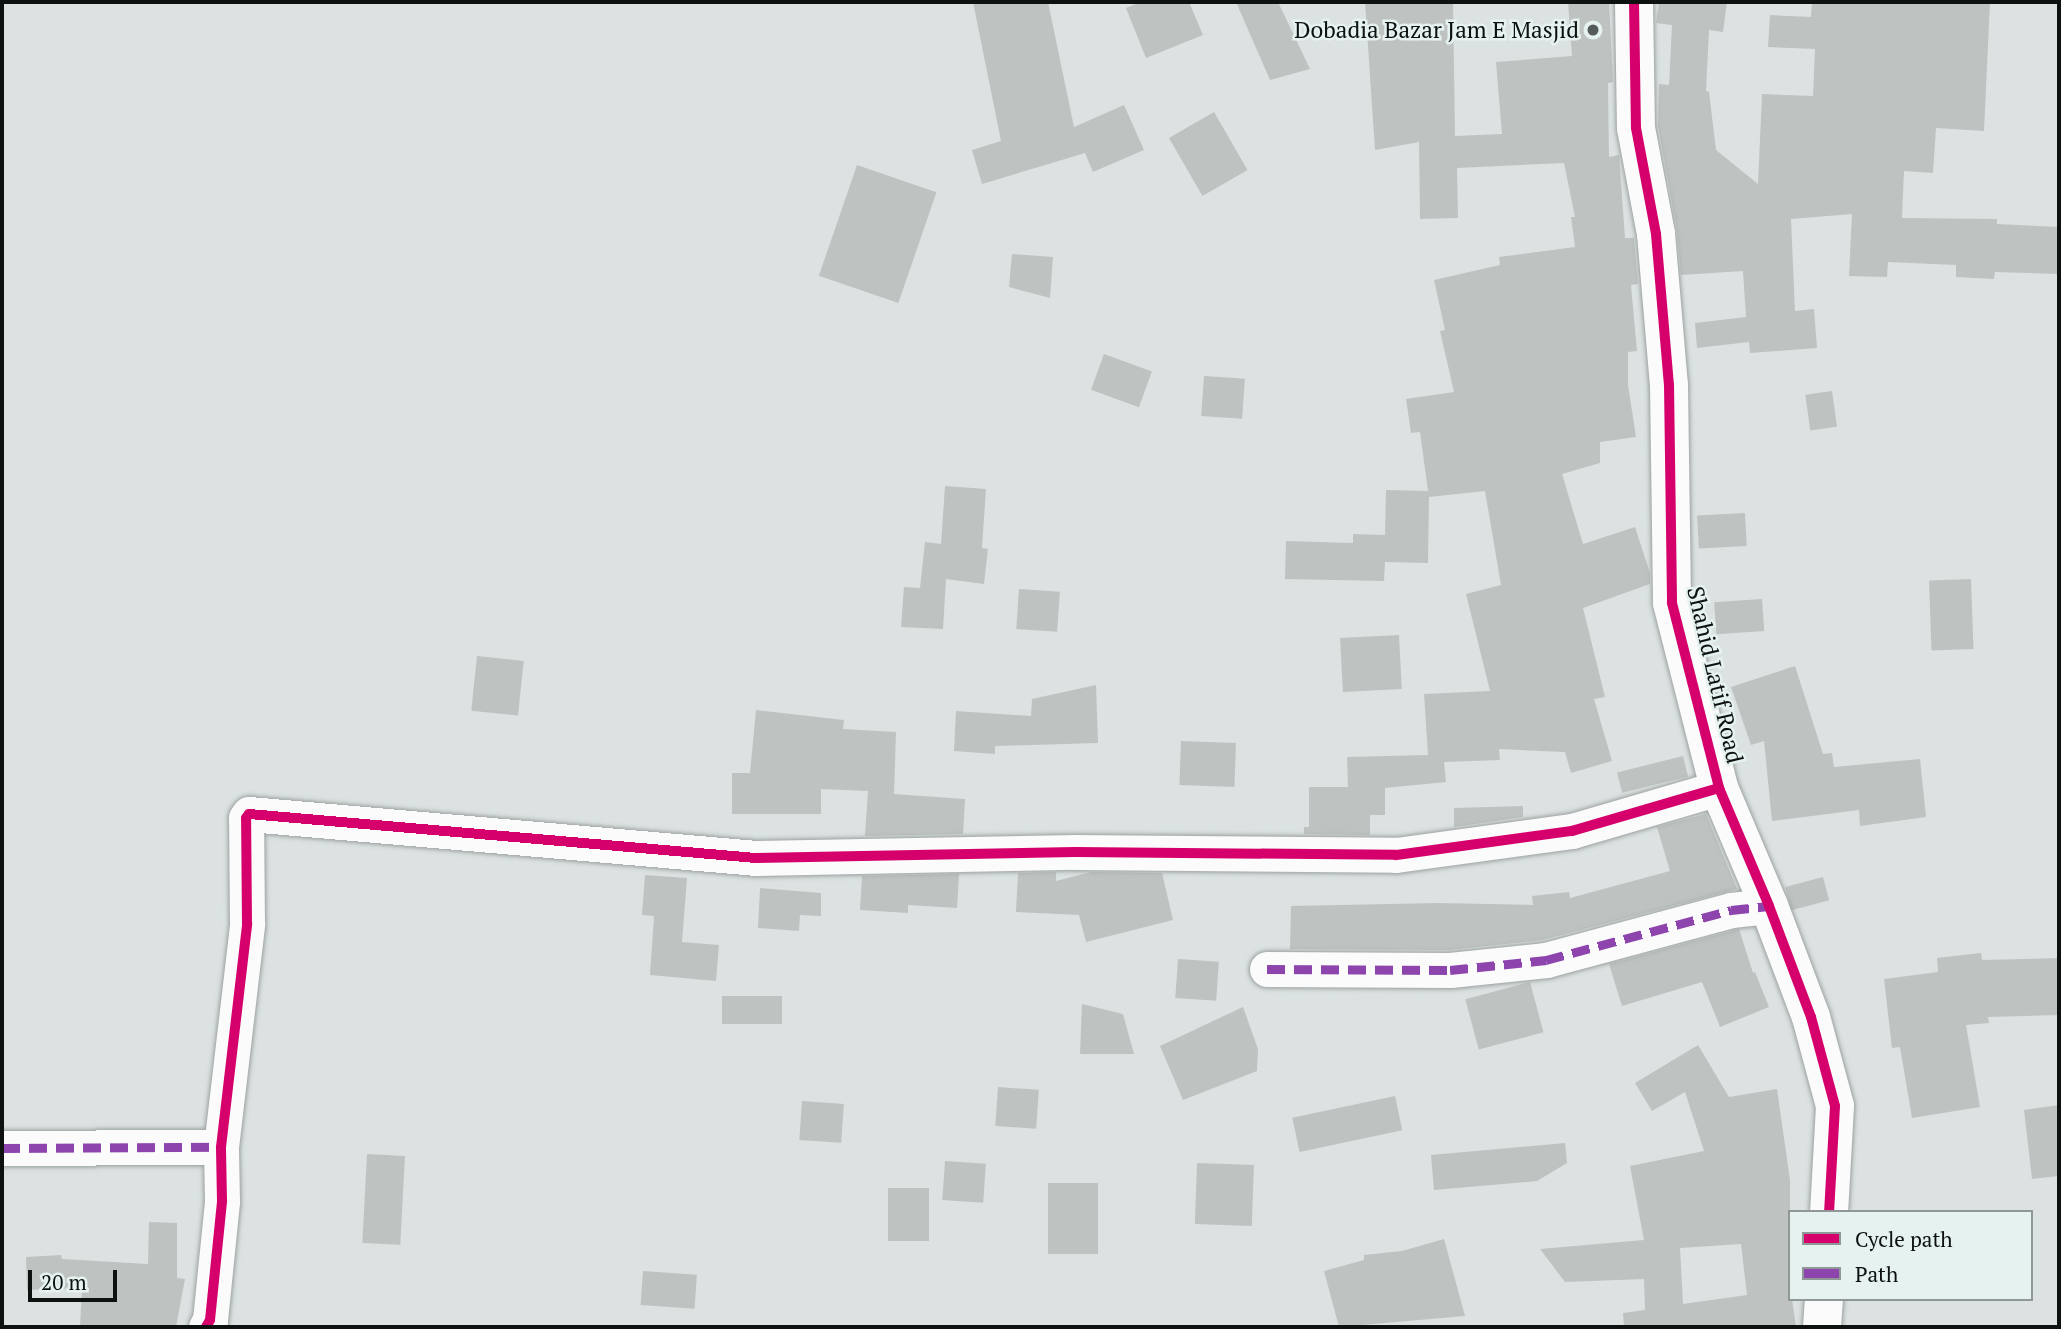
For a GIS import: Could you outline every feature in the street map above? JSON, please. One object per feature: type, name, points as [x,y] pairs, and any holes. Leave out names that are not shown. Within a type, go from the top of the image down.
[{"type":"street","name":"Shahid Latif Road","points":[[1634,2],[1636,128],[1656,234],[1669,385],[1672,603],[1719,788],[1769,906],[1811,1017],[1835,1105],[1829,1210]]},
{"type":"street","points":[[206,1327],[210,1320],[222,1200],[220,1146],[247,924],[246,818],[249,814],[756,858],[1075,852],[1396,855],[1572,831],[1719,788]]},
{"type":"street","points":[[1267,969],[1450,970],[1546,960],[1731,910],[1769,906]]},
{"type":"street","points":[[2,1148],[220,1146]]},
{"type":"street","points":[[1822,1327],[1824,1301]]},
{"type":"building","points":[[973,2],[1048,2],[1074,127],[1124,105],[1144,150],[1093,172],[1085,153],[982,184],[972,150],[1001,141]]},
{"type":"building","points":[[1141,2],[1189,2],[1203,35],[1146,58],[1126,8]]},
{"type":"building","points":[[1236,2],[1278,2],[1310,69],[1270,80]]},
{"type":"building","points":[[1365,2],[1453,2],[1455,136],[1502,134],[1496,62],[1572,56],[1568,2],[1609,2],[1613,82],[1608,83],[1609,157],[1619,155],[1625,238],[1634,238],[1638,284],[1631,285],[1637,351],[1628,352],[1628,385],[1636,437],[1600,442],[1600,463],[1562,474],[1583,544],[1635,527],[1650,573],[1650,584],[1583,608],[1605,697],[1594,699],[1612,761],[1571,773],[1565,752],[1499,749],[1500,760],[1444,762],[1446,782],[1385,788],[1385,815],[1370,815],[1370,835],[1304,834],[1304,827],[1309,827],[1309,787],[1348,787],[1347,757],[1428,755],[1424,694],[1490,691],[1466,594],[1501,585],[1485,491],[1429,497],[1428,563],[1385,562],[1384,581],[1285,579],[1286,541],[1353,543],[1353,534],[1385,535],[1386,490],[1428,491],[1420,432],[1411,433],[1406,399],[1454,392],[1440,331],[1445,330],[1434,280],[1500,265],[1499,257],[1575,247],[1571,217],[1575,217],[1564,163],[1457,168],[1458,218],[1420,219],[1419,142],[1375,150]]},
{"type":"building","points":[[1659,2],[1727,2],[1723,32],[1709,30],[1706,91],[1709,92],[1716,150],[1758,184],[1762,94],[1813,96],[1815,49],[1768,47],[1770,15],[1811,17],[1812,2],[1990,2],[1984,131],[1936,128],[1933,173],[1904,171],[1902,218],[1997,219],[1997,224],[2059,227],[2059,274],[1995,272],[1994,279],[1956,277],[1956,265],[1888,262],[1887,277],[1849,276],[1852,214],[1791,219],[1795,311],[1814,309],[1817,348],[1750,353],[1749,342],[1697,348],[1695,323],[1746,317],[1743,271],[1681,275],[1677,230],[1658,126],[1659,84],[1669,85],[1672,25],[1656,23]]},
{"type":"building","points":[[1214,112],[1248,170],[1202,196],[1169,138]]},
{"type":"building","points":[[857,165],[936,192],[898,303],[819,276]]},
{"type":"building","points":[[1012,254],[1053,257],[1050,298],[1009,287]]},
{"type":"building","points":[[1104,354],[1152,371],[1139,407],[1091,390]]},
{"type":"building","points":[[1204,376],[1245,379],[1242,419],[1201,416]]},
{"type":"building","points":[[1832,391],[1837,427],[1810,430],[1805,395]]},
{"type":"building","points":[[945,486],[986,489],[982,548],[988,549],[984,584],[946,579],[943,629],[901,627],[904,587],[920,588],[925,542],[941,544]]},
{"type":"building","points":[[1745,513],[1747,546],[1699,548],[1697,516]]},
{"type":"building","points":[[1971,579],[1973,649],[1931,650],[1929,580]]},
{"type":"building","points":[[1019,589],[1060,592],[1057,632],[1016,629]]},
{"type":"building","points":[[1762,599],[1764,631],[1716,634],[1714,602]]},
{"type":"building","points":[[1399,635],[1402,689],[1343,692],[1340,638]]},
{"type":"building","points":[[477,656],[524,661],[518,716],[471,711]]},
{"type":"building","points":[[1795,666],[1823,754],[1832,753],[1834,767],[1920,759],[1926,817],[1860,826],[1859,810],[1772,821],[1764,741],[1751,745],[1731,687]]},
{"type":"building","points":[[1096,685],[1098,743],[995,746],[995,754],[954,751],[956,711],[1031,716],[1032,699]]},
{"type":"building","points":[[756,710],[844,720],[843,729],[896,732],[894,794],[965,799],[963,834],[865,836],[868,791],[821,789],[821,814],[732,814],[732,773],[750,773]]},
{"type":"building","points":[[1181,741],[1236,743],[1234,787],[1179,785]]},
{"type":"building","points":[[1683,756],[1688,776],[1622,793],[1617,772]]},
{"type":"building","points":[[1523,806],[1523,817],[1454,827],[1454,808]]},
{"type":"building","points":[[1706,814],[1737,889],[1542,940],[1449,950],[1290,949],[1291,906],[1438,903],[1533,905],[1532,896],[1569,892],[1570,898],[1670,871],[1657,827]]},
{"type":"building","points":[[1056,872],[1056,881],[1091,872],[1162,873],[1173,920],[1086,942],[1079,915],[1016,912],[1018,873]]},
{"type":"building","points":[[959,874],[957,908],[908,905],[908,913],[860,910],[862,876]]},
{"type":"building","points":[[645,875],[687,878],[682,942],[719,945],[716,981],[650,975],[654,916],[642,915]]},
{"type":"building","points":[[1823,877],[1829,900],[1792,910],[1785,887]]},
{"type":"building","points":[[760,888],[821,893],[821,916],[800,915],[799,931],[758,928]]},
{"type":"building","points":[[1739,929],[1753,973],[1755,972],[1769,1007],[1720,1027],[1702,982],[1622,1006],[1609,964]]},
{"type":"building","points":[[1981,953],[1982,960],[2059,958],[2059,1015],[1988,1017],[1989,1023],[1966,1025],[1980,1107],[1912,1118],[1900,1047],[1892,1048],[1884,979],[1938,972],[1937,958]]},
{"type":"building","points":[[1178,959],[1219,962],[1216,1001],[1175,998]]},
{"type":"building","points":[[1530,982],[1543,1032],[1479,1050],[1465,999]]},
{"type":"building","points":[[722,996],[782,996],[782,1024],[722,1024]]},
{"type":"building","points":[[1082,1004],[1123,1014],[1134,1054],[1080,1054]]},
{"type":"building","points":[[1243,1007],[1258,1049],[1257,1071],[1183,1100],[1160,1046]]},
{"type":"building","points":[[1698,1045],[1729,1097],[1777,1089],[1790,1180],[1788,1301],[1792,1301],[1796,1327],[1624,1327],[1623,1313],[1645,1310],[1644,1279],[1565,1282],[1540,1249],[1644,1240],[1630,1166],[1704,1151],[1685,1092],[1652,1111],[1635,1083]],"holes":[[[1741,1244],[1747,1295],[1683,1304],[1680,1248]]]},
{"type":"building","points":[[998,1087],[1039,1090],[1036,1129],[995,1126]]},
{"type":"building","points":[[1395,1096],[1402,1130],[1300,1152],[1292,1118]]},
{"type":"building","points":[[802,1101],[844,1104],[841,1143],[799,1140]]},
{"type":"building","points":[[2059,1105],[2059,1176],[2032,1179],[2024,1110]]},
{"type":"building","points":[[1565,1143],[1567,1163],[1537,1181],[1434,1190],[1431,1155]]},
{"type":"building","points":[[367,1154],[405,1156],[400,1245],[362,1243]]},
{"type":"building","points":[[945,1161],[986,1164],[983,1203],[942,1200]]},
{"type":"building","points":[[1197,1163],[1254,1165],[1252,1226],[1195,1224]]},
{"type":"building","points":[[1048,1183],[1098,1183],[1098,1254],[1048,1254]]},
{"type":"building","points":[[888,1188],[929,1188],[929,1241],[888,1241]]},
{"type":"building","points":[[149,1222],[177,1223],[177,1278],[185,1279],[176,1327],[80,1327],[82,1288],[27,1290],[26,1257],[61,1255],[62,1259],[148,1264]]},
{"type":"building","points":[[1444,1239],[1465,1316],[1339,1327],[1324,1271],[1364,1260],[1364,1255],[1402,1251]]},
{"type":"building","points":[[643,1271],[697,1275],[694,1309],[641,1305]]},
{"type":"marked path","points":[[1267,969],[1450,970],[1546,960],[1731,910],[1769,906]]},
{"type":"marked path","points":[[2,1148],[221,1147]]},
{"type":"cycle path","points":[[1634,2],[1636,128],[1656,234],[1669,385],[1672,603],[1719,788],[1769,906],[1811,1017],[1835,1106],[1829,1210]]},
{"type":"cycle path","points":[[206,1327],[210,1320],[222,1201],[221,1147],[247,924],[246,818],[249,814],[756,858],[1075,852],[1396,855],[1572,831],[1719,788]]},
{"type":"place","name":"Dobadia Bazar Jam E Masjid","points":[[1593,30]]}]
